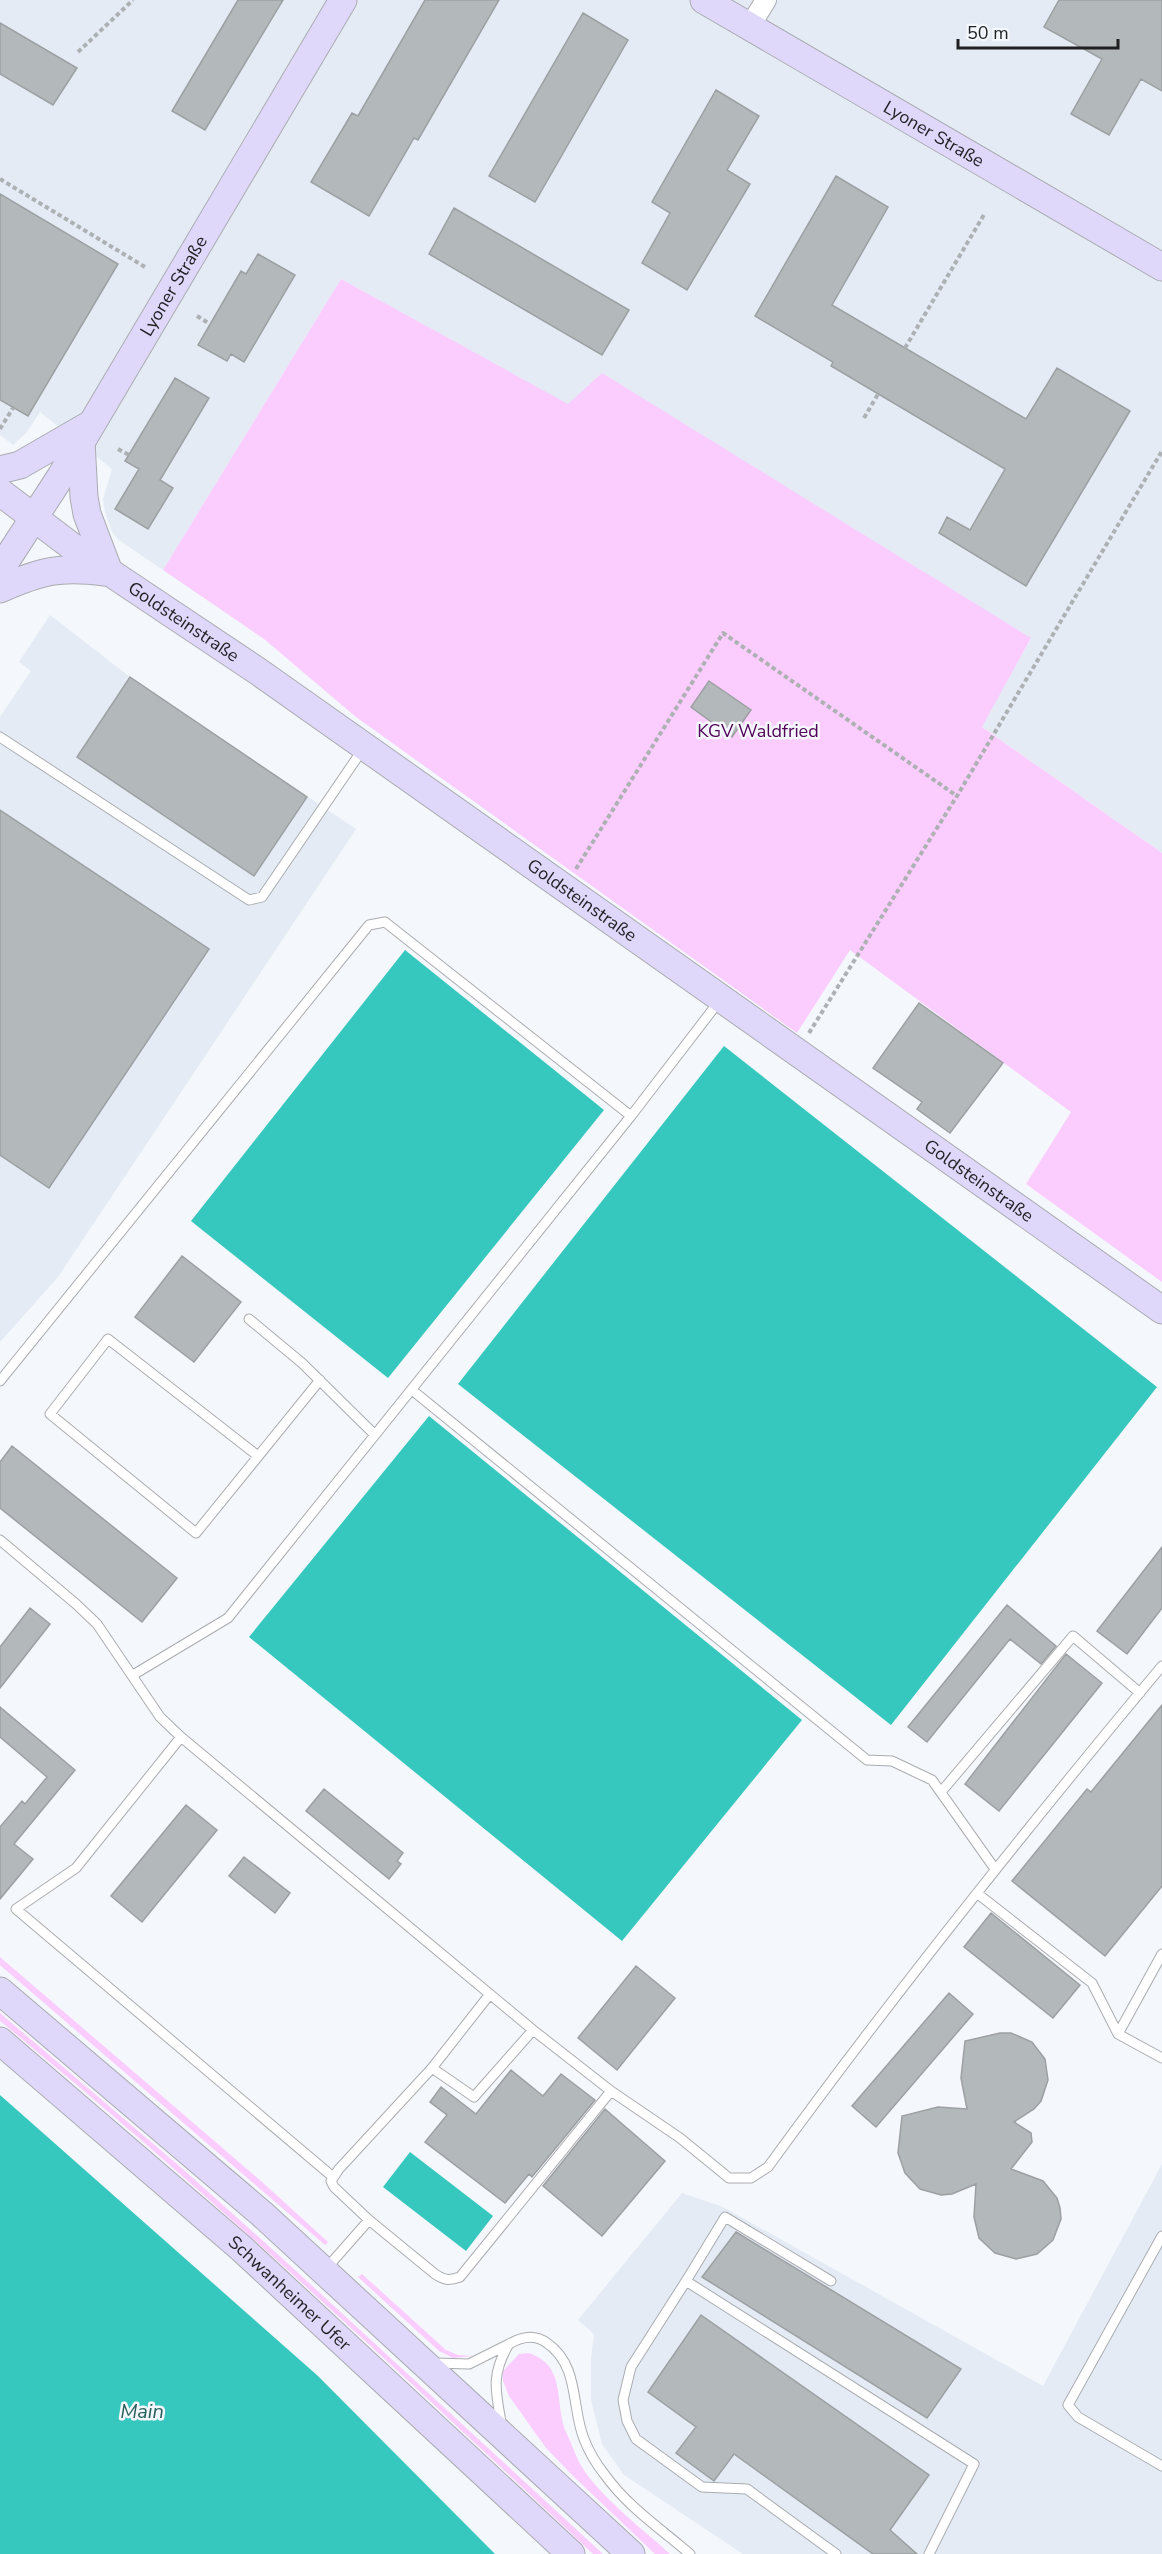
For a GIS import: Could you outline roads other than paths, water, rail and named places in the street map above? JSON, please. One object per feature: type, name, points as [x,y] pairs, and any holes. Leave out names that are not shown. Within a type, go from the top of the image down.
[{"type":"main road","name":"Lyoner Straße","points":[[0,570],[87,432],[343,0]]},
{"type":"main road","name":"Lyoner Straße","points":[[704,0],[1162,267]]},
{"type":"main road","points":[[0,470],[20,465],[87,432],[84,496],[87,514],[109,572],[75,568],[54,569],[33,574],[0,589]]},
{"type":"main road","name":"Goldsteinstraße","points":[[0,492],[109,572],[259,672],[1162,1310]]},
{"type":"main road","points":[[0,1991],[262,2214],[631,2554]]},
{"type":"main road","name":"Schwanheimer Ufer","points":[[0,2041],[241,2248],[571,2554]]},
{"type":"street","points":[[750,26],[766,0]]},
{"type":"lane","points":[[0,737],[249,900],[262,897],[364,747]]},
{"type":"lane","points":[[0,1381],[369,925],[385,922],[631,1116]]},
{"type":"lane","points":[[133,1675],[228,1618],[631,1116],[722,998]]},
{"type":"lane","points":[[249,1319],[320,1380],[375,1435]]},
{"type":"lane","points":[[258,1456],[108,1339],[50,1414],[196,1533],[320,1380]]},
{"type":"lane","points":[[412,1390],[867,1760],[892,1761],[932,1780],[995,1869]]},
{"type":"lane","points":[[0,1540],[97,1624],[160,1718],[181,1737],[533,2030],[611,2091],[680,2138],[729,2178],[751,2178],[768,2168],[846,2061],[978,1894],[995,1869],[1162,1666]]},
{"type":"lane","points":[[941,1792],[1073,1636],[1140,1693]]},
{"type":"lane","points":[[181,1737],[76,1868],[16,1909],[333,2177]]},
{"type":"lane","points":[[978,1894],[1092,1983],[1118,2034],[1162,2058]]},
{"type":"lane","points":[[1118,2034],[1162,1954]]},
{"type":"lane","points":[[490,1994],[432,2068],[331,2181],[334,2187],[369,2220],[442,2279],[451,2281],[460,2277],[611,2091]]},
{"type":"lane","points":[[432,2068],[474,2097],[533,2030]]},
{"type":"lane","points":[[831,2281],[725,2217],[631,2367],[623,2400],[627,2421],[636,2439],[702,2487],[747,2489],[836,2554]]},
{"type":"lane","points":[[324,2271],[369,2220]]},
{"type":"lane","points":[[1162,2236],[1068,2405],[1078,2417],[1162,2466]]},
{"type":"lane","points":[[686,2281],[974,2464],[928,2554]]},
{"type":"lane","points":[[418,2359],[437,2364],[469,2364],[526,2337],[543,2340],[559,2354],[571,2375],[578,2420],[584,2439],[605,2476],[637,2508],[690,2554]]},
{"type":"lane","points":[[505,2438],[495,2382],[500,2359],[509,2344]]},
{"type":"water","points":[[405,950],[604,1110],[388,1378],[191,1221]]},
{"type":"water","points":[[724,1046],[1157,1387],[891,1725],[458,1384]]},
{"type":"water","points":[[429,1416],[802,1720],[622,1941],[249,1637]]},
{"type":"water","name":"Main","points":[[0,2095],[318,2376],[495,2554],[0,2554]]},
{"type":"water","points":[[410,2152],[493,2216],[466,2251],[383,2187]]},
{"type":"park label","name":"KGV Waldfried","points":[[758,731]]}]
